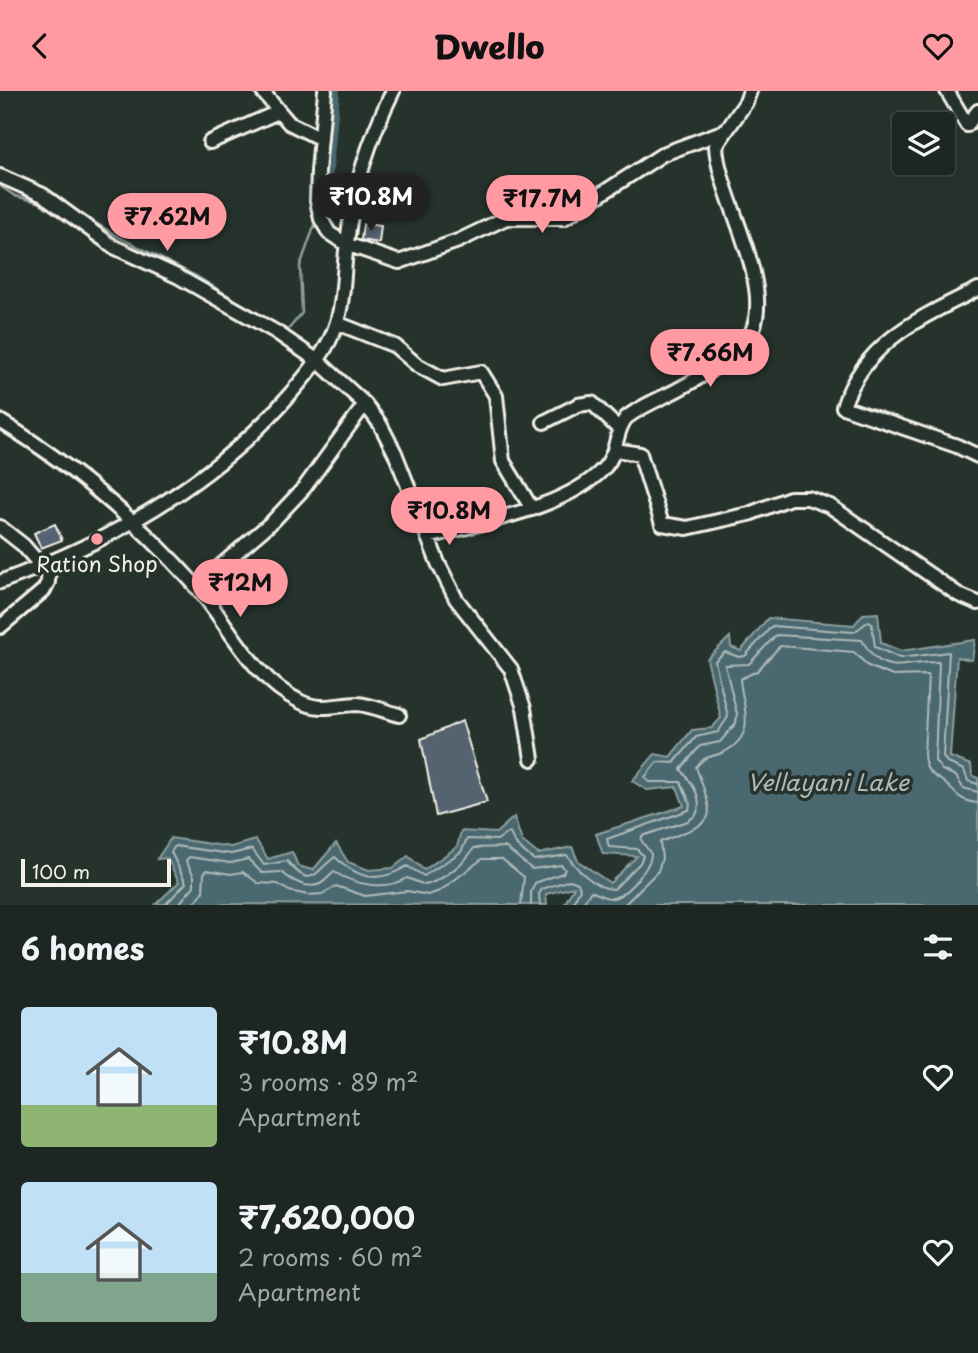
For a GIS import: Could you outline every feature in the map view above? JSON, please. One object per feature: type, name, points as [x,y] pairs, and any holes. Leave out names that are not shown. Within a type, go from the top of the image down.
[{"type":"street","points":[[262,91],[278,112],[299,130],[321,138]]},
{"type":"street","points":[[325,91],[317,201],[321,219],[329,233],[346,244],[399,262],[458,241],[506,218],[565,218],[663,154],[725,131]]},
{"type":"street","points":[[0,582],[46,565],[131,523],[189,486],[233,453],[271,416],[318,361],[337,323],[356,187],[376,125],[393,91]]},
{"type":"street","points":[[428,537],[532,509],[564,497],[605,467],[616,450],[620,429],[634,411],[680,389],[741,348],[753,332],[758,311],[757,290],[717,159],[716,146],[746,102],[750,91]]},
{"type":"street","points":[[947,91],[967,125],[978,111]]},
{"type":"street","points":[[210,142],[278,112]]},
{"type":"street","points":[[0,176],[43,195],[114,247],[177,276],[276,332],[318,361],[365,404],[380,424],[395,453],[438,563],[456,599],[511,669],[524,708],[532,759]]},
{"type":"street","points":[[978,289],[927,312],[872,353],[848,390],[843,407],[957,446],[978,456]]},
{"type":"street","points":[[337,323],[395,346],[417,365],[443,379],[481,372],[496,395],[503,461],[532,509]]},
{"type":"street","points":[[544,422],[578,405],[592,403],[620,429]]},
{"type":"street","points":[[196,587],[273,521],[304,488],[365,404]]},
{"type":"street","points":[[0,421],[42,447],[131,523],[196,587],[250,662],[281,691],[304,704],[335,709],[359,704],[399,715]]},
{"type":"street","points":[[616,450],[640,454],[662,524],[687,528],[749,515],[790,498],[808,498],[830,506],[959,595],[978,603]]},
{"type":"street","points":[[0,527],[46,565],[48,582],[44,590],[0,627]]},
{"type":"water","name":"Vellayani Lake","points":[[878,613],[881,643],[901,651],[975,640],[972,660],[957,657],[950,757],[971,765],[972,775],[978,778],[978,905],[564,905],[574,887],[546,894],[547,905],[156,904],[179,882],[167,858],[157,859],[171,838],[231,847],[256,840],[268,859],[292,852],[298,866],[313,870],[336,843],[348,862],[369,870],[393,868],[408,856],[424,870],[457,847],[461,831],[496,833],[514,817],[522,841],[538,854],[572,847],[578,861],[610,883],[637,856],[603,854],[596,834],[684,806],[677,787],[647,790],[632,781],[655,754],[670,757],[692,730],[712,728],[721,718],[707,659],[730,637],[731,647],[741,651],[768,618],[854,625],[863,614]]},
{"type":"building","points":[[363,224],[381,226],[379,243],[361,240]]},
{"type":"building","points":[[55,524],[62,540],[41,548],[34,533]]},
{"type":"building","points":[[462,721],[487,802],[436,816],[421,739]]},
{"type":"waterway","points":[[326,189],[335,91]]},
{"type":"waterway","points":[[0,186],[15,196],[42,203]]},
{"type":"waterway","points":[[323,197],[326,189]]},
{"type":"waterway","points":[[78,212],[117,236],[196,276],[287,331],[302,313],[300,266],[315,224]]},
{"type":"waterway","points":[[933,431],[947,436]]},
{"type":"place","name":"Ration Shop","points":[[97,539]]}]
